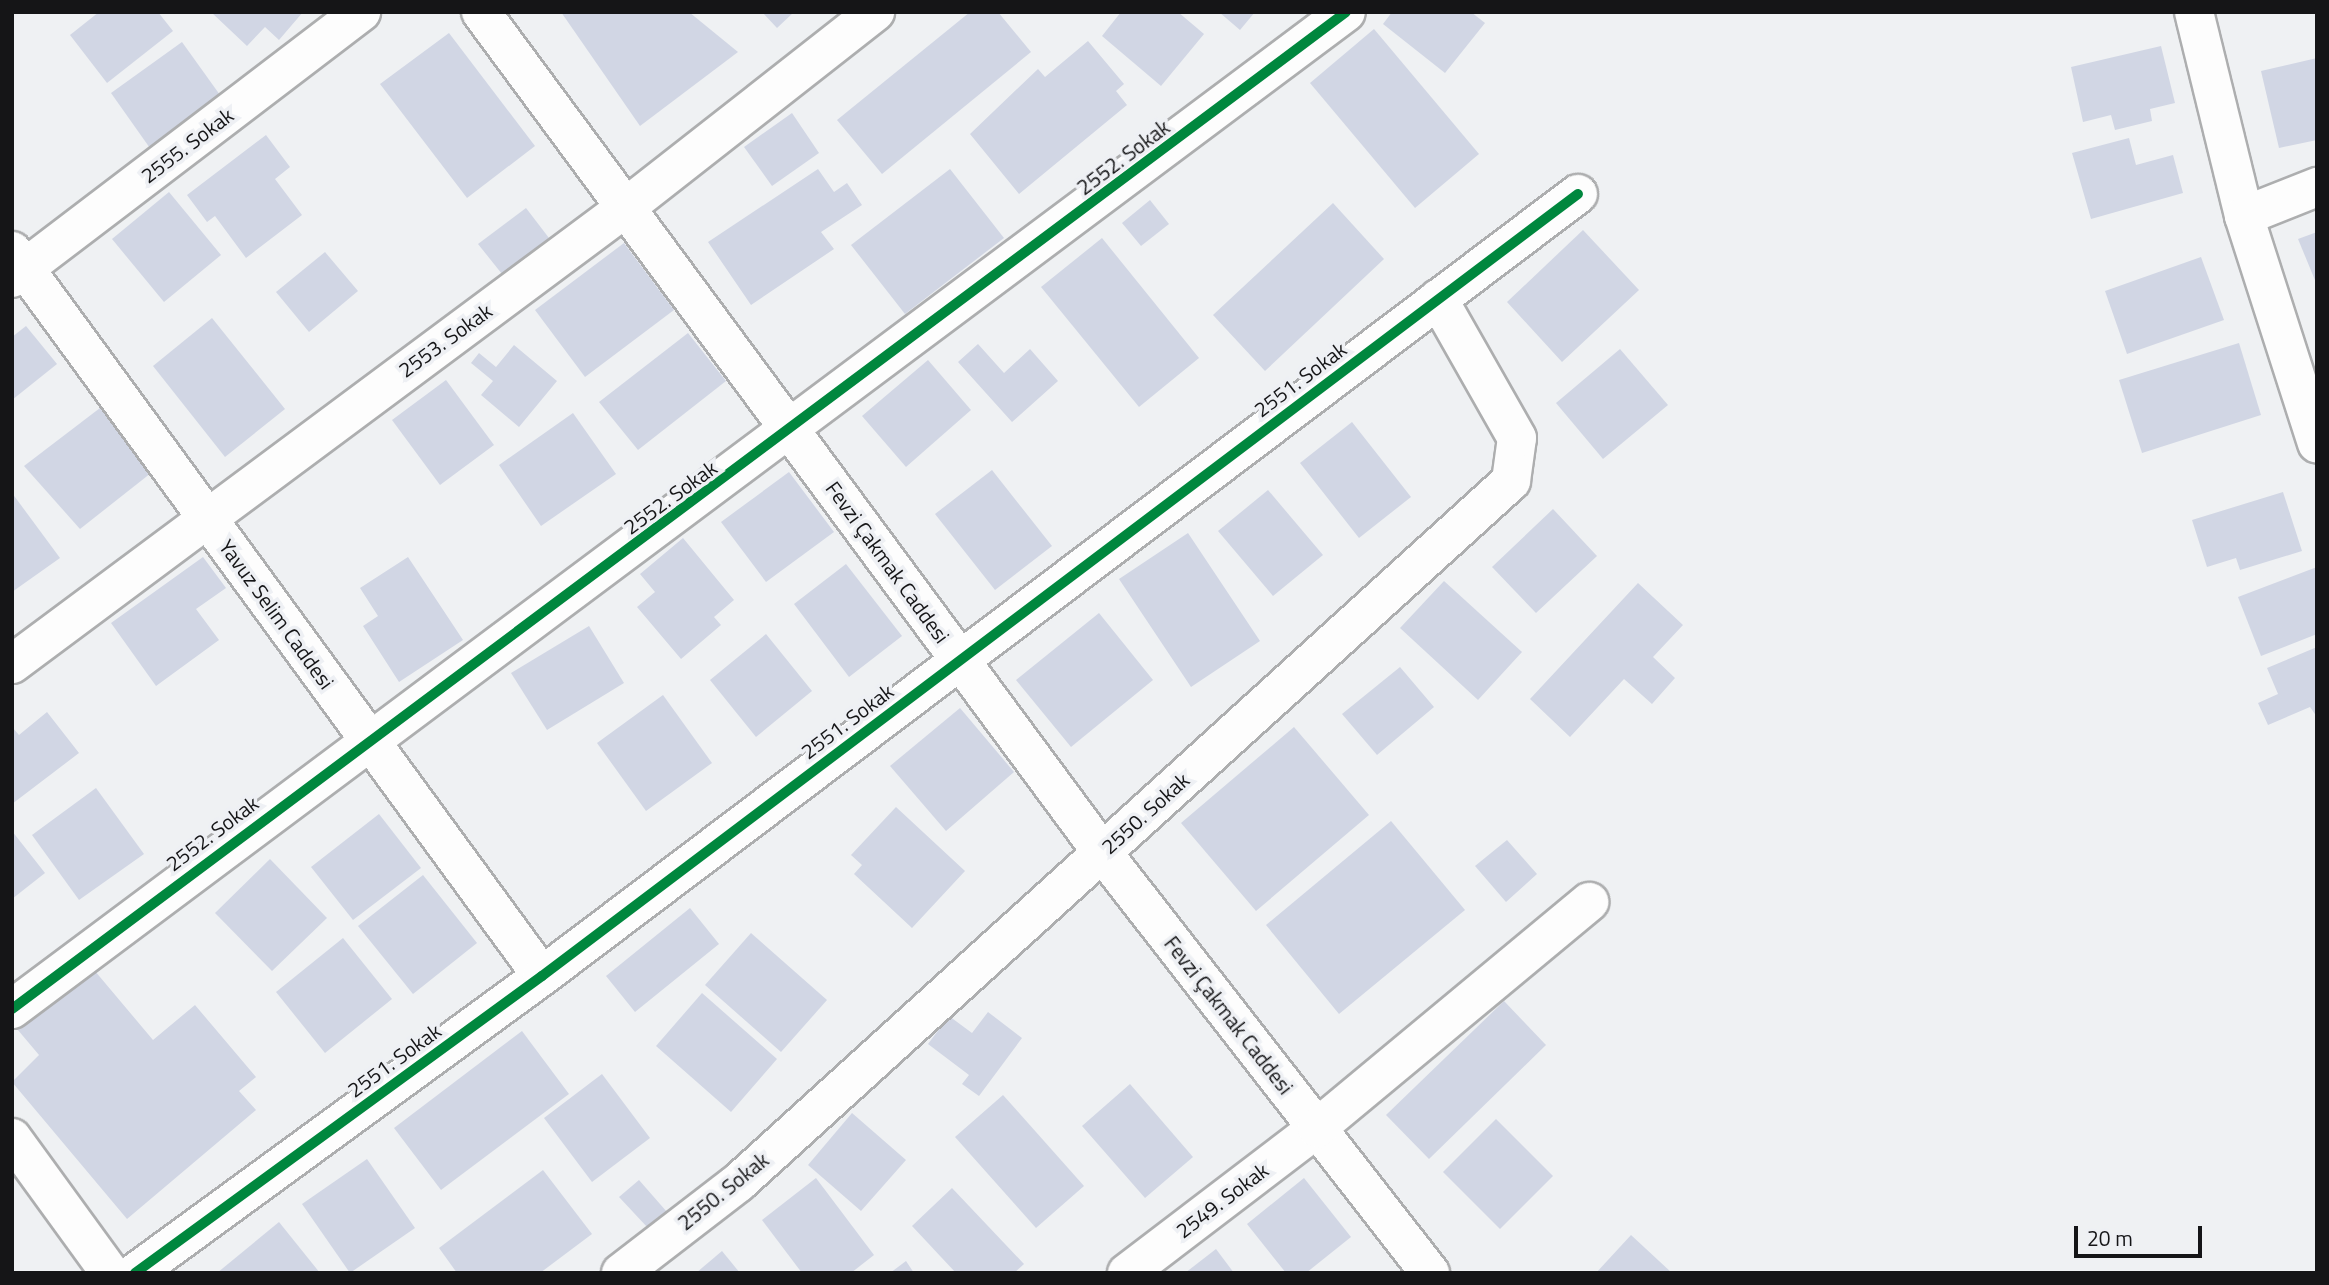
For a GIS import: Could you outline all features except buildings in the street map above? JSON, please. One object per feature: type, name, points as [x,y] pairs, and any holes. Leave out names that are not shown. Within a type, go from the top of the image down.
[{"type":"street","name":"2555. Sokak","points":[[17,266],[361,12]]},
{"type":"street","name":"Fevzi Çakmak Caddesi","points":[[481,12],[1102,852],[1430,1273]]},
{"type":"street","name":"2553. Sokak","points":[[12,664],[206,516],[625,208],[875,12]]},
{"type":"street","name":"2552. Sokak","points":[[12,1009],[369,739],[792,432],[1346,12]]},
{"type":"street","points":[[2194,12],[2244,216],[2317,443]]},
{"type":"street","points":[[2244,216],[2317,187]]},
{"type":"street","name":"2551. Sokak","points":[[135,1273],[542,976],[1578,194]]},
{"type":"street","name":"Yavuz Selim Caddesi","points":[[17,266],[206,516],[542,976]]},
{"type":"street","name":"2550. Sokak","points":[[621,1273],[737,1183],[1511,481],[1517,438],[1438,299]]},
{"type":"street","name":"2549. Sokak","points":[[1128,1273],[1317,1128],[1589,902]]},
{"type":"street","points":[[12,1138],[110,1273]]},
{"type":"cycle path","points":[[12,1009],[1346,12]]},
{"type":"cycle path","points":[[135,1273],[542,976],[1578,194]]}]
